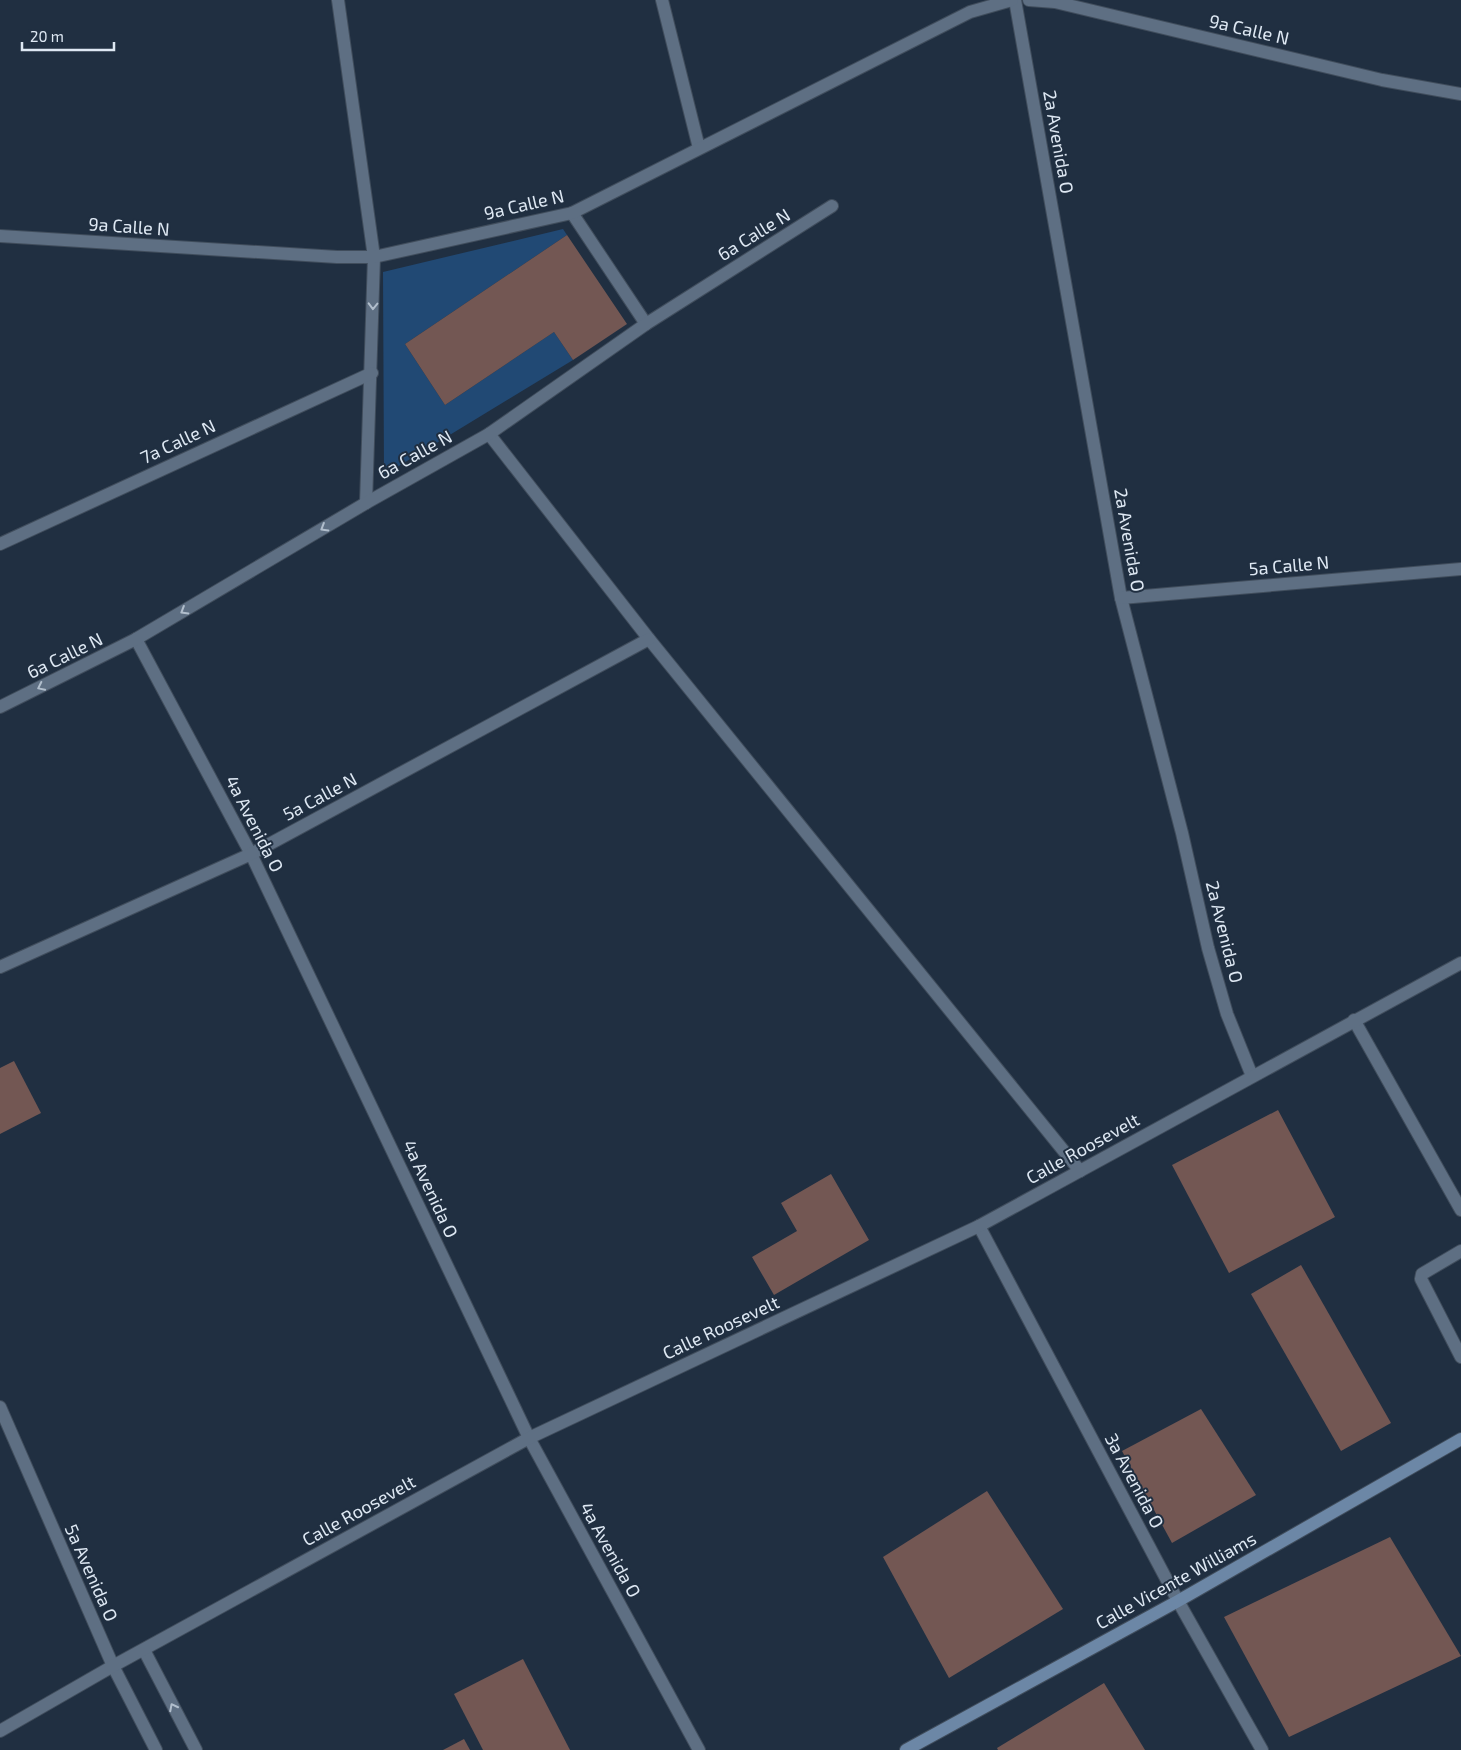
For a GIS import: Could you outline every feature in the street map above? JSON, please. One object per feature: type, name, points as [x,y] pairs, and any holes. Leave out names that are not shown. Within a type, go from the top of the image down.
[{"type":"main road","name":"Calle Vicente Williams","points":[[906,1750],[1178,1601],[1461,1439]]},
{"type":"street","points":[[338,0],[374,257],[372,373],[366,503]]},
{"type":"street","points":[[662,0],[699,148]]},
{"type":"street","name":"9a Calle N","points":[[0,236],[337,258],[374,257],[572,213],[968,6],[1013,0]]},
{"type":"street","name":"2a Avenida O","points":[[1013,0],[1121,598],[1182,833],[1208,948],[1227,1014],[1252,1076]]},
{"type":"street","name":"9a Calle N","points":[[1029,0],[1055,2],[1382,80],[1461,94]]},
{"type":"street","name":"6a Calle N","points":[[0,707],[136,639],[366,503],[489,434],[646,324],[832,206]]},
{"type":"street","points":[[572,213],[646,324]]},
{"type":"street","name":"7a Calle N","points":[[0,544],[372,373]]},
{"type":"street","points":[[489,434],[649,639],[1080,1171]]},
{"type":"street","name":"5a Calle N","points":[[1121,598],[1461,569]]},
{"type":"street","name":"4a Avenida O","points":[[136,639],[251,854],[529,1438],[699,1750]]},
{"type":"street","name":"5a Calle N","points":[[0,968],[251,854],[649,639]]},
{"type":"street","name":"Calle Roosevelt","points":[[0,1732],[113,1666],[529,1438],[979,1226],[1461,962]]},
{"type":"street","points":[[1354,1020],[1461,1210]]},
{"type":"street","name":"3a Avenida O","points":[[979,1226],[1178,1601],[1262,1750]]},
{"type":"street","points":[[1461,1251],[1422,1274],[1421,1279],[1461,1357]]},
{"type":"street","name":"5a Avenida O","points":[[0,1407],[113,1666],[156,1750]]},
{"type":"street","points":[[144,1650],[196,1750]]},
{"type":"shaded area","points":[[563,229],[567,235],[405,344],[445,405],[554,332],[573,360],[384,475],[383,272]]},
{"type":"building","points":[[567,235],[627,324],[573,360],[554,332],[445,405],[405,344]]},
{"type":"building","points":[[14,1061],[41,1113],[0,1134],[0,1068]]},
{"type":"building","points":[[1278,1110],[1335,1217],[1229,1273],[1172,1165]]},
{"type":"building","points":[[831,1174],[869,1240],[774,1295],[752,1257],[797,1231],[781,1203]]},
{"type":"building","points":[[1301,1265],[1391,1423],[1341,1451],[1251,1294]]},
{"type":"building","points":[[1201,1409],[1256,1495],[1172,1543],[1122,1451]]},
{"type":"building","points":[[987,1491],[1063,1609],[949,1678],[883,1557]]},
{"type":"building","points":[[1390,1537],[1461,1656],[1289,1737],[1224,1617]]},
{"type":"building","points":[[523,1659],[570,1750],[483,1750],[454,1694]]},
{"type":"building","points":[[1104,1683],[1145,1750],[998,1750],[997,1748]]},
{"type":"building","points":[[464,1739],[470,1750],[443,1750]]}]
